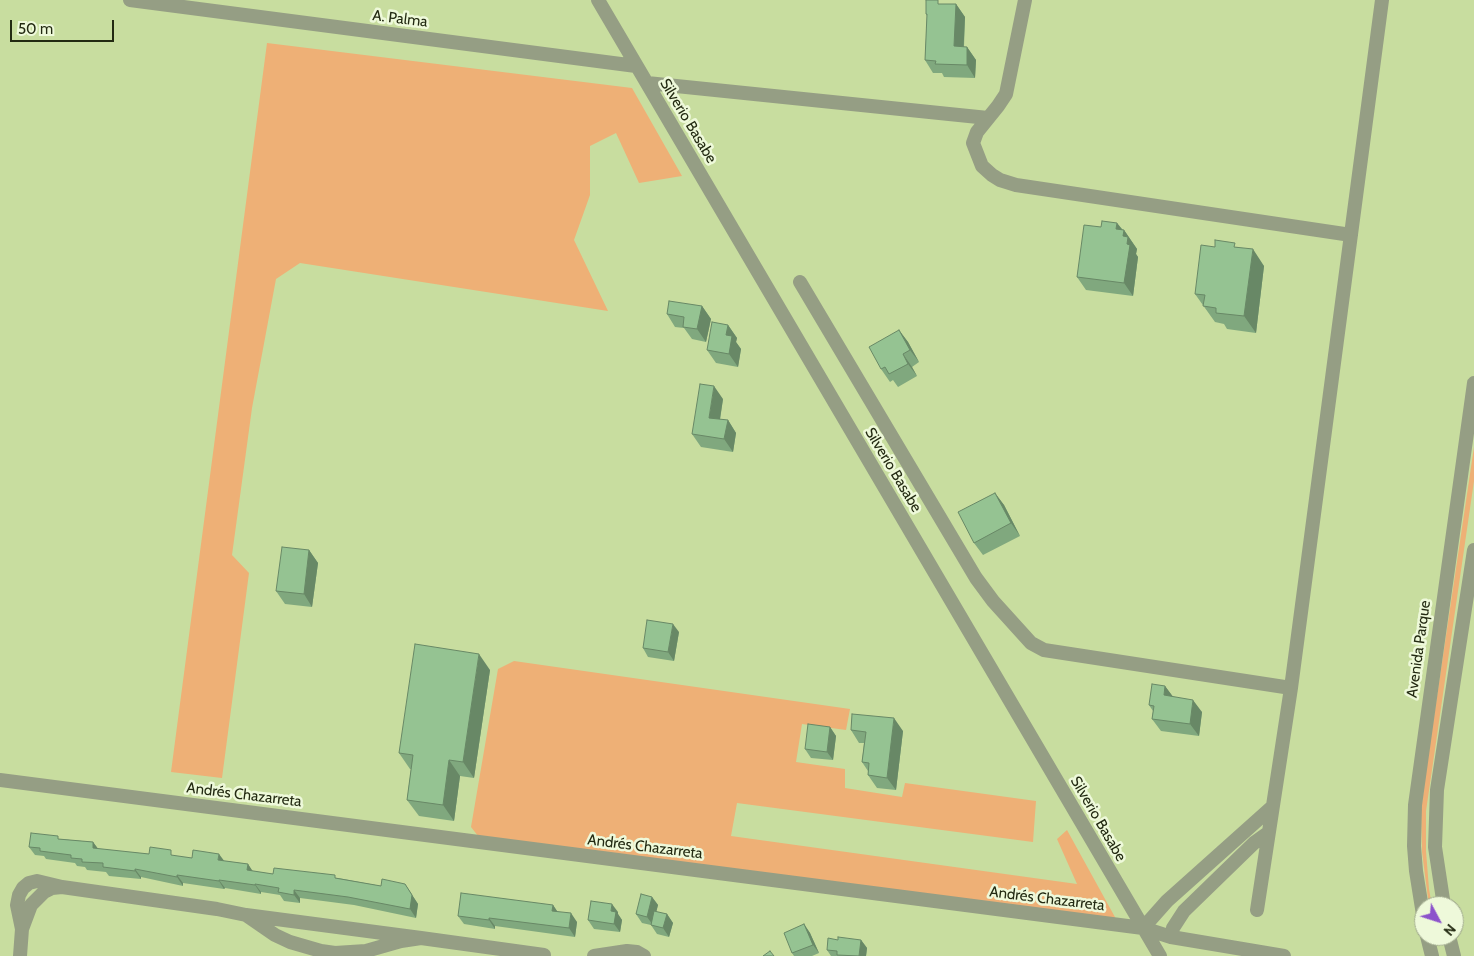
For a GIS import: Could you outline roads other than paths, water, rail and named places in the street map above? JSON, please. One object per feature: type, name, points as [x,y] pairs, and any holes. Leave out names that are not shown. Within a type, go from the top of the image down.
[{"type":"street","name":"A. Palma","points":[[130,0],[636,66]]},
{"type":"street","name":"Silverio Basabe","points":[[598,0],[1160,956]]},
{"type":"street","points":[[1025,0],[1006,94],[976,132],[973,143],[982,166],[1000,180],[1026,187],[1351,235]]},
{"type":"street","points":[[1256,910],[1291,688],[1382,0]]},
{"type":"street","points":[[646,83],[988,118]]},
{"type":"street","points":[[800,282],[976,578],[993,601],[1031,644],[1044,650],[1291,688]]},
{"type":"street","name":"Avenida Parque","points":[[1421,896],[1416,863],[1415,805],[1474,383]]},
{"type":"street","points":[[1442,896],[1435,847],[1437,790],[1474,550]]},
{"type":"street","name":"Andrés Chazarreta","points":[[0,780],[1143,928],[1171,937],[1262,954],[1284,956]]},
{"type":"street","points":[[1143,928],[1167,901],[1271,808]]},
{"type":"street","points":[[1171,937],[1173,928],[1184,911],[1254,843],[1268,833]]},
{"type":"street","points":[[20,956],[22,929],[31,906],[37,898],[52,888],[62,887],[217,909],[246,915],[547,956]]},
{"type":"street","points":[[246,915],[275,935],[290,942],[304,947],[335,953],[366,951],[402,941],[422,938]]},
{"type":"street","points":[[593,956],[627,951],[637,952],[644,956]]}]
